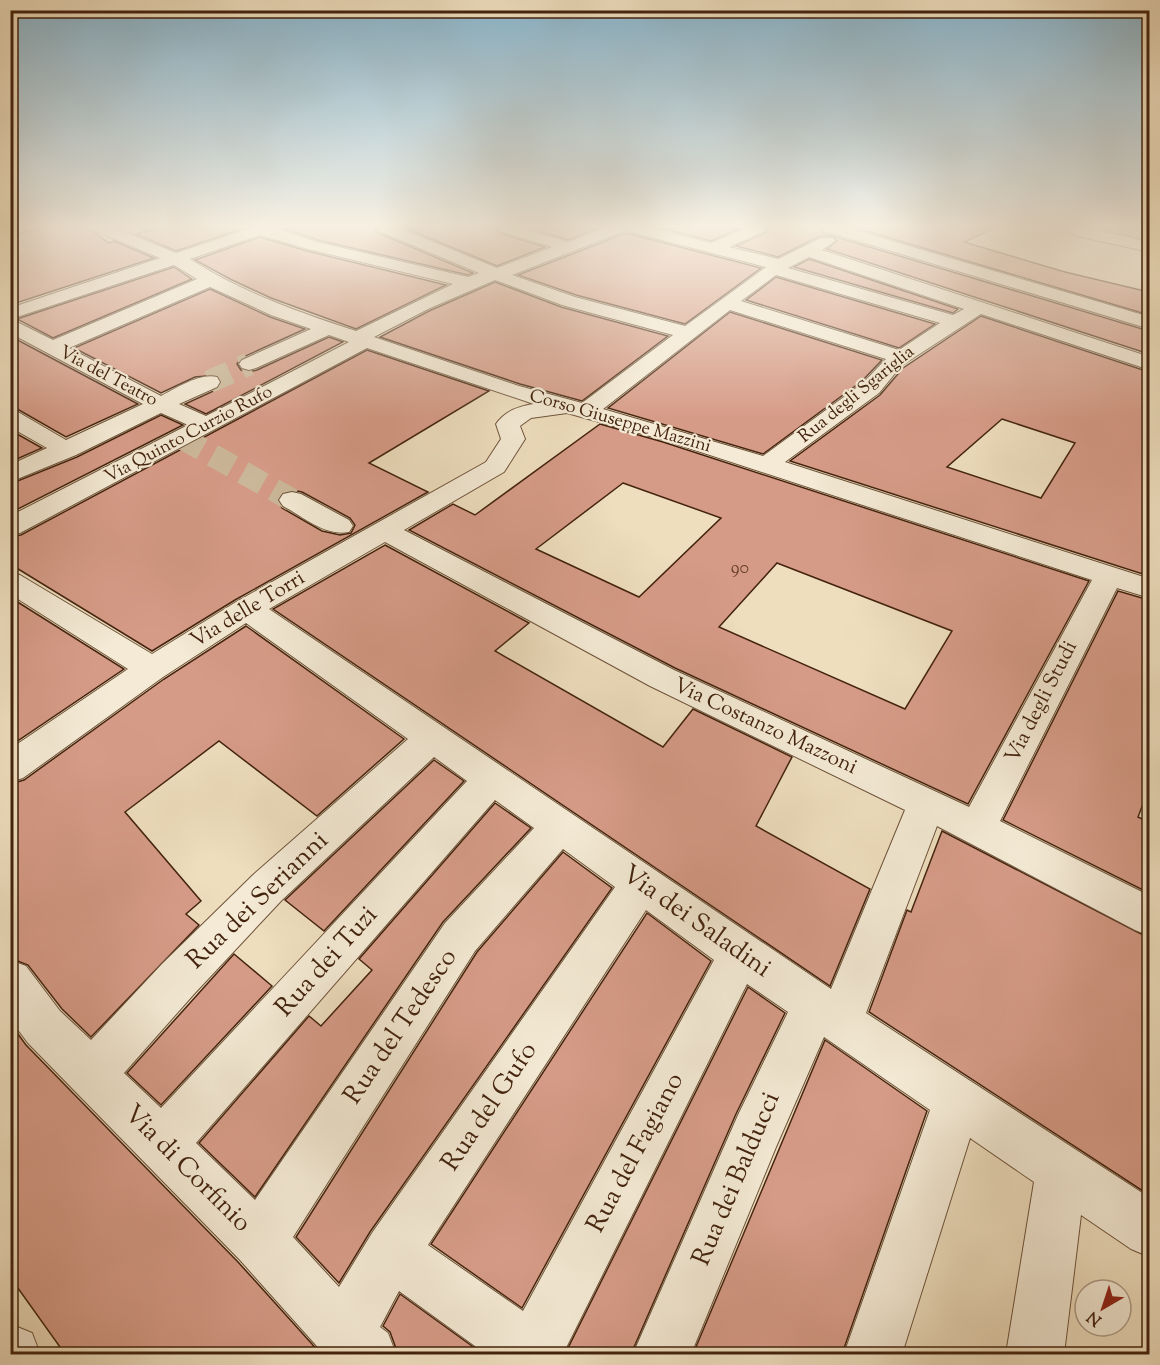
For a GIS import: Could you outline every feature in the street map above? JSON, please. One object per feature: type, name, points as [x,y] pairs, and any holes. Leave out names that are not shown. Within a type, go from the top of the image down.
[{"type":"street","points":[[10,314],[78,292]]},
{"type":"street","points":[[53,347],[183,292]]},
{"type":"street","name":"Corso Giuseppe Mazzini","points":[[236,292],[278,311],[511,391],[767,465],[1149,590]]},
{"type":"street","name":"Via Quinto Curzio Rufo","points":[[10,526],[208,424],[421,305],[454,292]]},
{"type":"street","points":[[544,292],[568,301],[688,333]]},
{"type":"street","points":[[568,301],[587,292]]},
{"type":"street","points":[[575,408],[670,347],[743,292]]},
{"type":"street","points":[[857,292],[956,322]]},
{"type":"street","points":[[932,292],[1149,364]]},
{"type":"street","points":[[1044,292],[1149,323]]},
{"type":"street","points":[[728,303],[902,357]]},
{"type":"street","name":"Rua degli Sgariglia","points":[[767,465],[871,388],[902,357],[979,307]]},
{"type":"street","name":"Via del Teatro","points":[[10,325],[160,404],[208,424]]},
{"type":"street","points":[[249,364],[329,328]]},
{"type":"street","points":[[10,475],[209,382]]},
{"type":"street","name":"Via delle Torri","points":[[10,768],[152,669],[362,534],[495,467],[513,439],[508,424],[525,411],[575,408]]},
{"type":"street","points":[[10,417],[67,450]]},
{"type":"street","name":"Via Costanzo Mazzoni","points":[[292,500],[977,828],[1149,917]]},
{"type":"street","name":"Via degli Studi","points":[[977,828],[1108,576]]},
{"type":"street","points":[[10,581],[152,669]]},
{"type":"street","name":"Via dei Saladini","points":[[247,609],[492,778],[740,954],[1149,1230]]},
{"type":"street","name":"Rua dei Serianni","points":[[92,1074],[178,979],[267,888],[433,737]]},
{"type":"street","name":"Rua dei Tuzi","points":[[161,1145],[492,778]]},
{"type":"street","name":"Rua dei Balducci","points":[[662,1354],[756,1133],[827,1013],[926,804]]},
{"type":"street","name":"Rua del Tedesco","points":[[259,1241],[460,937],[560,826]]},
{"type":"street","name":"Rua del Gufo","points":[[356,1344],[391,1252],[641,883]]},
{"type":"street","name":"Rua del Fagiano","points":[[533,1353],[740,954]]},
{"type":"street","name":"Via di Corfinio","points":[[10,981],[44,1027],[259,1241],[356,1344]]},
{"type":"street","points":[[873,1354],[957,1101]]},
{"type":"street","points":[[1035,1354],[1061,1172]]},
{"type":"street","points":[[391,1252],[533,1353]]},
{"type":"building","points":[[10,292],[51,292],[10,305]]},
{"type":"building","points":[[99,292],[162,292],[53,338],[17,319]]},
{"type":"building","points":[[204,292],[216,292],[270,317],[305,329],[241,358],[237,364],[241,370],[248,372],[257,370],[329,337],[343,342],[206,414],[185,404],[218,389],[222,381],[217,375],[195,377],[161,393],[74,348]]},
{"type":"building","points":[[257,292],[432,292],[356,329]]},
{"type":"building","points":[[473,292],[521,292],[561,307],[668,336],[582,401],[520,384],[380,337],[429,311]]},
{"type":"building","points":[[566,292],[729,292],[685,324]]},
{"type":"building","points":[[757,292],[826,292],[935,324],[899,348],[746,300]]},
{"type":"building","points":[[879,292],[906,292],[958,309],[953,313]]},
{"type":"building","points":[[958,292],[1018,292],[1149,331],[1149,354]]},
{"type":"building","points":[[1071,292],[1149,292],[1149,315]]},
{"type":"building","points":[[730,312],[882,360],[862,381],[763,454],[608,408]]},
{"type":"building","points":[[981,316],[1149,372],[1149,576],[790,461],[880,395],[903,368]],"holes":[[[1002,419],[1075,443],[1041,498],[947,467]]]},
{"type":"building","points":[[10,336],[138,404],[66,437],[19,410],[10,408]]},
{"type":"building","points":[[367,350],[489,391],[369,463],[428,492],[235,600],[152,651],[10,564],[10,537],[21,535]],"holes":[[[292,490],[302,492],[350,518],[355,525],[351,533],[340,535],[322,531],[282,508],[277,499],[283,492]]]},
{"type":"building","points":[[161,415],[183,425],[10,513],[10,484],[77,457]]},
{"type":"building","points":[[600,424],[663,442],[1089,581],[968,804],[675,668],[409,530],[453,504],[475,515]],"holes":[[[623,483],[721,518],[639,597],[536,549]],[[777,563],[952,631],[905,709],[719,627]]]},
{"type":"building","points":[[10,430],[42,448],[10,462]]},
{"type":"building","points":[[385,545],[529,623],[495,651],[663,747],[693,709],[792,757],[756,826],[870,889],[830,986],[273,609]]},
{"type":"building","points":[[1118,591],[1149,600],[1149,788],[1138,817],[1149,822],[1149,893],[1003,820]]},
{"type":"building","points":[[16,601],[124,669],[10,746],[10,604]]},
{"type":"building","points":[[246,626],[404,739],[317,816],[219,741],[125,812],[201,901],[186,914],[199,925],[91,1037],[62,1009],[28,965],[10,958],[10,784],[24,780],[164,679]]},
{"type":"building","points":[[434,760],[464,781],[324,931],[285,900]]},
{"type":"building","points":[[495,803],[531,828],[443,922],[255,1197],[199,1143],[309,1016],[321,1026],[372,970],[359,959]]},
{"type":"building","points":[[942,831],[1149,938],[1149,1195],[869,1012],[907,910],[911,912]]},
{"type":"building","points":[[563,852],[612,888],[370,1232],[339,1283],[296,1237],[477,952]]},
{"type":"building","points":[[647,913],[711,961],[522,1308],[431,1244]]},
{"type":"building","points":[[234,954],[272,986],[161,1105],[127,1073]]},
{"type":"building","points":[[748,987],[785,1013],[736,1114],[631,1354],[565,1354]]},
{"type":"building","points":[[10,1023],[26,1045],[238,1262],[321,1354],[65,1354],[10,1277]]},
{"type":"building","points":[[825,1040],[927,1111],[842,1354],[693,1354]]},
{"type":"building","points":[[400,1294],[483,1354],[398,1354],[390,1332],[383,1326]]},
{"type":"tunnel","points":[[209,382],[249,364]]},
{"type":"tunnel","points":[[182,438],[292,500]]}]
